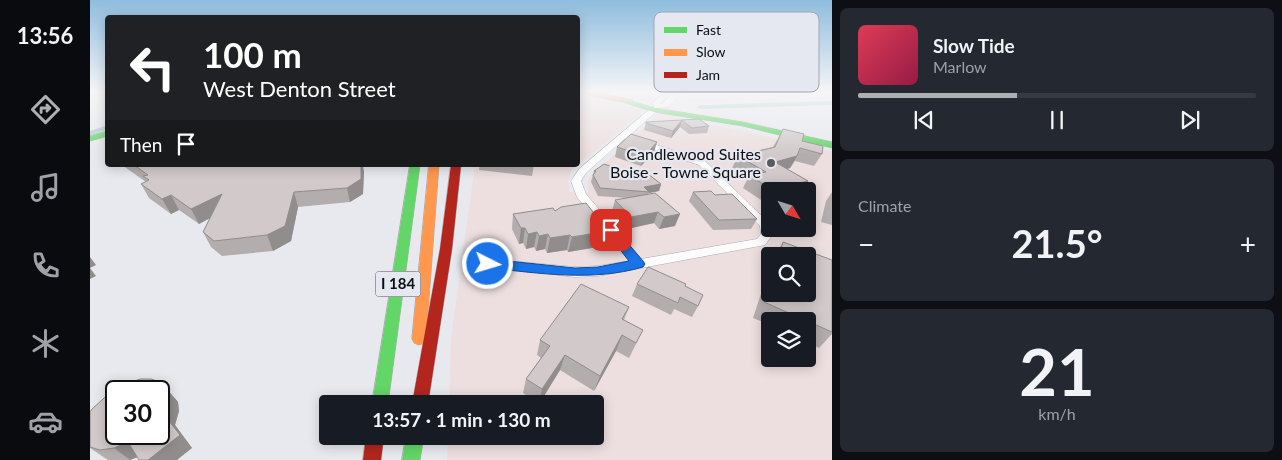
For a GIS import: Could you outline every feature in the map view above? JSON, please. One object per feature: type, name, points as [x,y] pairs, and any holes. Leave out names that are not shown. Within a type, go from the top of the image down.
[{"type":"main road","points":[[682,112],[832,145]]},
{"type":"main road","points":[[90,139],[105,135]]},
{"type":"main road","name":"I 184","points":[[381,395],[415,167]]},
{"type":"main road","name":"I 184","points":[[415,395],[434,167]]},
{"type":"main road","points":[[422,395],[446,249],[456,167]]},
{"type":"main road","points":[[372,460],[374,445]]},
{"type":"main road","points":[[410,460],[412,445]]},
{"type":"street","points":[[638,264],[581,195],[576,182],[582,171],[651,112]]},
{"type":"street","points":[[488,264],[575,272],[598,271],[761,242],[768,234],[765,225],[702,163],[622,136]]},
{"type":"shaded area","points":[[580,112],[642,112],[580,163]]},
{"type":"shaded area","points":[[659,113],[832,151],[832,460],[447,460],[448,445],[604,445],[604,395],[449,395],[451,338],[475,167],[576,167],[572,170],[568,182],[570,192],[588,192],[587,183],[590,177]]},
{"type":"building","points":[[699,119],[709,126],[692,128],[682,120],[673,131],[646,123],[646,122]]},
{"type":"building","points":[[783,129],[804,134],[802,141],[823,146],[822,154],[800,148],[797,156],[775,162],[808,181],[761,183],[749,175],[766,172],[738,156],[775,147]]},
{"type":"building","points":[[631,134],[657,142],[645,156],[617,147]]},
{"type":"building","points":[[604,164],[625,171],[618,178],[648,174],[661,184],[644,187],[649,192],[600,188],[593,175],[596,171],[594,171]]},
{"type":"building","points":[[137,167],[361,167],[361,179],[347,188],[294,192],[285,226],[267,235],[214,241],[203,232],[222,194],[191,209],[171,195],[162,199],[141,184],[149,180],[143,176],[148,175]]},
{"type":"building","points":[[711,191],[715,195],[732,194],[757,219],[719,220],[693,192]]},
{"type":"building","points":[[655,193],[680,214],[664,217],[658,212],[631,217],[615,200]]},
{"type":"building","points":[[586,203],[608,231],[572,237],[570,235],[550,238],[548,234],[539,236],[537,232],[528,234],[525,228],[521,228],[513,214],[553,208],[555,211],[561,207]]},
{"type":"building","points":[[783,242],[797,247],[782,247]]},
{"type":"building","points":[[816,254],[832,260],[832,332],[816,325],[816,312],[787,312],[764,302],[816,302]]},
{"type":"building","points":[[648,267],[686,284],[685,286],[703,295],[698,306],[680,297],[678,303],[637,284]]},
{"type":"building","points":[[581,284],[629,307],[622,319],[643,330],[636,343],[622,335],[600,376],[565,355],[542,389],[526,379],[550,346],[540,340]]},
{"type":"building","points":[[105,397],[105,445],[121,445],[100,450],[90,447],[90,412]]},
{"type":"building","points":[[170,422],[180,435],[170,443]]},
{"type":"building","points":[[130,445],[167,445],[148,460],[139,460]]},
{"type":"waterway","points":[[90,133],[105,128]]},
{"type":"traffic: fast","points":[[670,112],[743,124],[832,145]]},
{"type":"traffic: fast","points":[[90,139],[105,134]]},
{"type":"traffic: fast","points":[[381,395],[415,167]]},
{"type":"traffic: fast","points":[[411,460],[414,445]]},
{"type":"traffic: slow","points":[[419,339],[434,167]]},
{"type":"traffic: jam","points":[[422,395],[446,249],[456,167]]},
{"type":"traffic: jam","points":[[372,460],[374,445]]},
{"type":"place","name":"Candlewood Suites Boise - Towne Square","points":[[771,163]]},
{"type":"route","points":[[488,264],[575,272],[598,271],[638,264],[611,230]]}]
